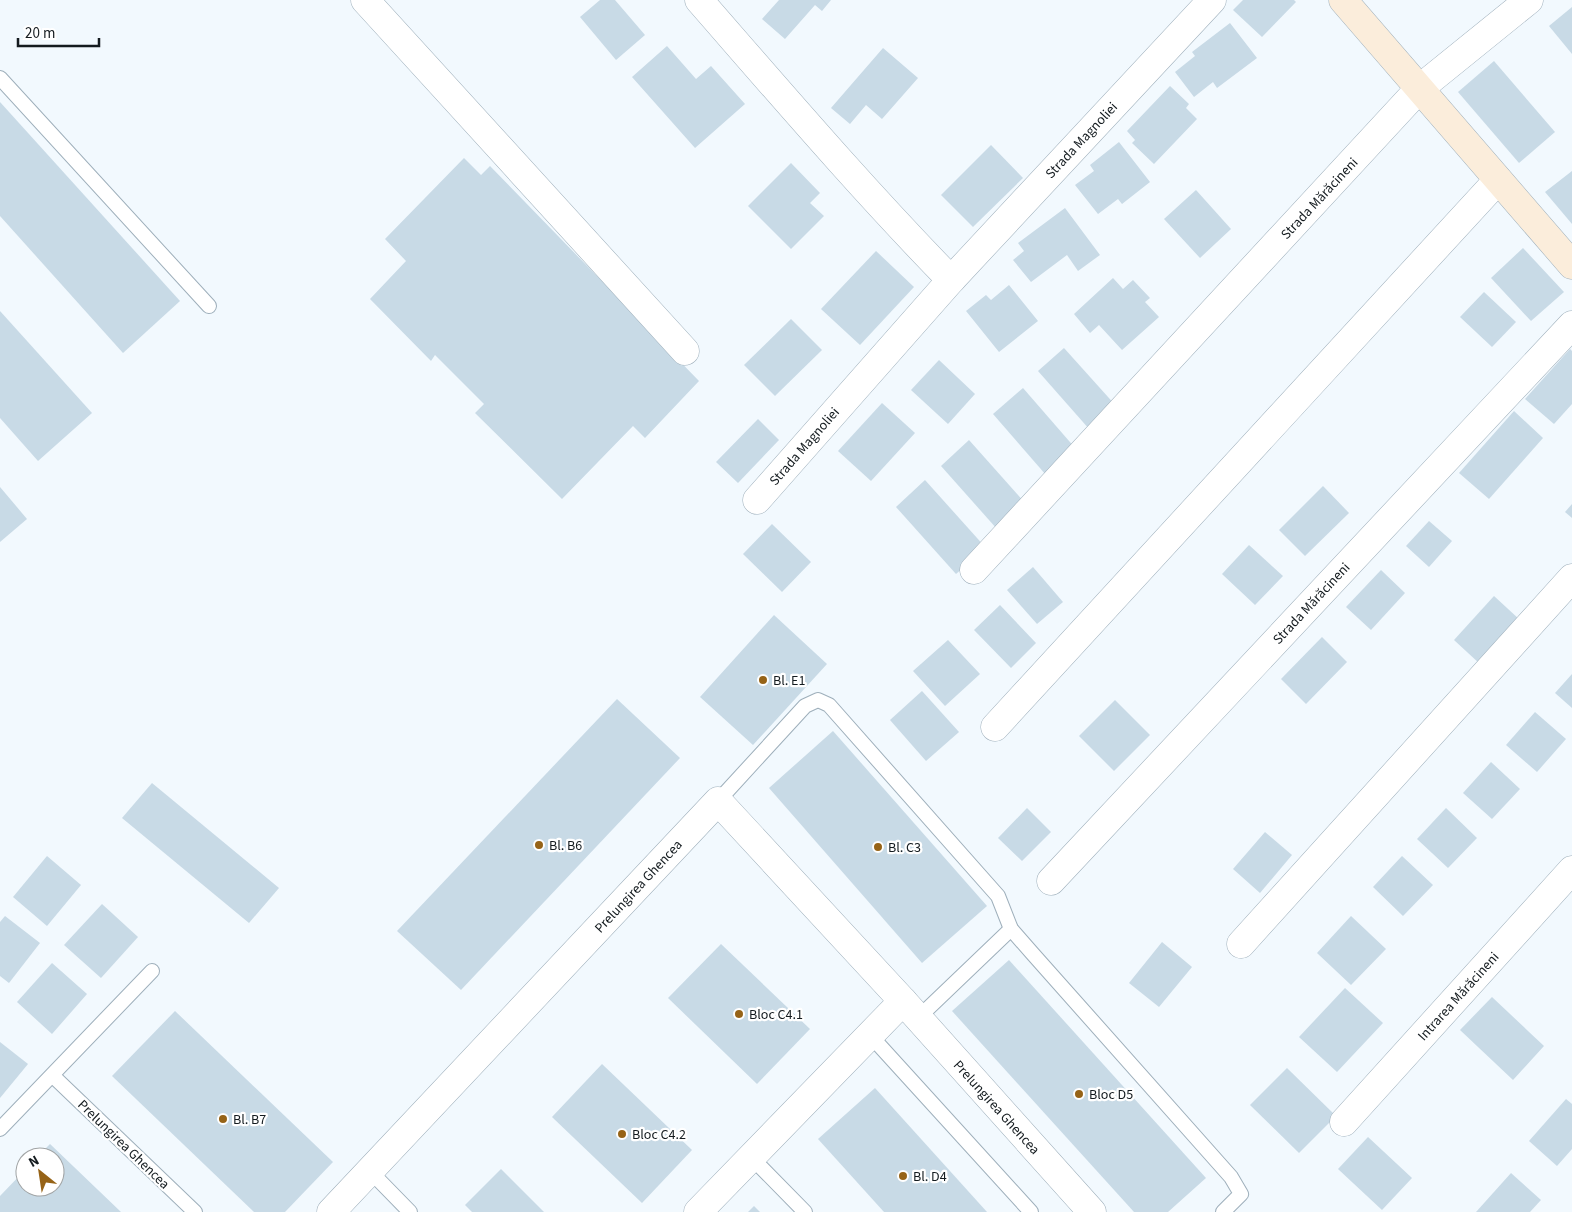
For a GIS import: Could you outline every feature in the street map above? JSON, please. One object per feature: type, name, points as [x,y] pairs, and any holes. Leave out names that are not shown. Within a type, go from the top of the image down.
[{"type":"street","points":[[365,0],[685,351]]},
{"type":"street","points":[[699,0],[792,107],[951,280]]},
{"type":"street","name":"Strada Magnoliei","points":[[757,500],[951,280],[1212,0]]},
{"type":"street","points":[[1343,0],[1572,265]]},
{"type":"street","name":"Strada Mărăcineni","points":[[974,570],[1419,89],[1529,0]]},
{"type":"street","points":[[995,727],[1498,180]]},
{"type":"street","name":"Strada Mărăcineni","points":[[1051,881],[1572,325]]},
{"type":"street","points":[[1241,944],[1572,578]]},
{"type":"street","name":"Prelungirea Ghencea","points":[[331,1212],[718,801],[910,1009],[1092,1212]]},
{"type":"street","name":"Intrarea Mărăcineni","points":[[1344,1122],[1572,870]]},
{"type":"street","points":[[698,1212],[870,1035],[910,1009]]},
{"type":"lane","points":[[0,78],[209,306]]},
{"type":"lane","points":[[718,801],[805,706],[818,700],[829,705],[998,896],[1011,929],[1231,1177],[1241,1194],[1223,1212]]},
{"type":"lane","points":[[910,1009],[1011,929]]},
{"type":"lane","points":[[0,1129],[152,971]]},
{"type":"lane","points":[[870,1035],[1031,1212]]},
{"type":"lane","name":"Prelungirea Ghencea","points":[[53,1076],[194,1212]]},
{"type":"lane","points":[[751,1157],[805,1212]]},
{"type":"lane","points":[[370,1171],[410,1212]]},
{"type":"building","points":[[600,0],[615,0],[645,35],[616,60],[580,17]]},
{"type":"building","points":[[779,0],[831,0],[822,11],[815,5],[785,39],[762,19]]},
{"type":"building","points":[[1243,0],[1294,0],[1296,2],[1262,37],[1233,10]]},
{"type":"building","points":[[1572,7],[1572,54],[1549,26]]},
{"type":"building","points":[[1230,23],[1257,58],[1217,88],[1213,82],[1194,97],[1175,72],[1195,56],[1192,52]]},
{"type":"building","points":[[667,46],[696,79],[711,66],[745,104],[695,148],[632,77]]},
{"type":"building","points":[[883,48],[918,78],[882,119],[866,105],[850,124],[831,108]]},
{"type":"building","points":[[1494,61],[1555,132],[1519,163],[1458,92]]},
{"type":"building","points":[[1170,86],[1189,104],[1186,108],[1197,119],[1154,164],[1132,143],[1135,140],[1127,131]]},
{"type":"building","points":[[0,102],[180,301],[123,353],[0,216]]},
{"type":"building","points":[[1119,142],[1150,182],[1122,204],[1118,199],[1098,214],[1075,185],[1094,171],[1090,165]]},
{"type":"building","points":[[991,145],[1023,178],[973,227],[941,195]]},
{"type":"building","points":[[464,158],[481,175],[490,166],[699,381],[645,438],[633,426],[562,499],[475,413],[484,404],[435,355],[431,361],[370,299],[406,261],[385,239]]},
{"type":"building","points":[[791,163],[820,193],[810,203],[824,216],[791,249],[748,206]]},
{"type":"building","points":[[1572,171],[1572,224],[1545,192]]},
{"type":"building","points":[[1196,190],[1231,229],[1200,258],[1164,219]]},
{"type":"building","points":[[1065,208],[1100,255],[1078,271],[1067,255],[1031,282],[1013,260],[1024,251],[1018,243]]},
{"type":"building","points":[[1523,248],[1564,292],[1531,321],[1491,278]]},
{"type":"building","points":[[876,251],[914,287],[860,345],[821,309]]},
{"type":"building","points":[[1113,278],[1123,289],[1133,280],[1150,298],[1145,302],[1159,317],[1122,350],[1099,325],[1090,333],[1074,314]]},
{"type":"building","points":[[1009,285],[1038,321],[999,352],[966,311],[986,295],[991,300]]},
{"type":"building","points":[[1484,292],[1516,322],[1492,347],[1460,317]]},
{"type":"building","points":[[0,311],[92,413],[38,461],[0,418]]},
{"type":"building","points":[[791,319],[822,350],[775,396],[744,365]]},
{"type":"building","points":[[1064,348],[1117,407],[1090,430],[1038,371]]},
{"type":"building","points":[[1570,349],[1572,351],[1572,404],[1554,424],[1525,399]]},
{"type":"building","points":[[939,360],[975,394],[948,424],[911,390]]},
{"type":"building","points":[[1023,388],[1076,449],[1046,475],[993,414]]},
{"type":"building","points":[[882,403],[915,433],[871,481],[838,451]]},
{"type":"building","points":[[1514,411],[1543,438],[1489,499],[1459,473]]},
{"type":"building","points":[[758,419],[779,440],[738,483],[716,462]]},
{"type":"building","points":[[969,440],[1026,504],[997,529],[941,466]]},
{"type":"building","points":[[925,480],[986,548],[956,574],[896,507]]},
{"type":"building","points":[[1323,486],[1349,513],[1305,556],[1279,530]]},
{"type":"building","points":[[0,487],[27,519],[0,542]]},
{"type":"building","points":[[1572,504],[1572,518],[1565,512]]},
{"type":"building","points":[[1429,521],[1452,541],[1429,567],[1406,546]]},
{"type":"building","points":[[772,524],[811,562],[782,592],[743,554]]},
{"type":"building","points":[[1249,545],[1283,576],[1255,605],[1222,574]]},
{"type":"building","points":[[1033,567],[1063,602],[1037,624],[1007,590]]},
{"type":"building","points":[[1381,570],[1405,593],[1371,630],[1346,607]]},
{"type":"building","points":[[1494,596],[1520,620],[1480,664],[1454,640]]},
{"type":"building","points":[[1000,605],[1036,643],[1011,668],[974,630]]},
{"type":"building","name":"Bl. E1","points":[[774,615],[827,664],[753,745],[700,697]]},
{"type":"building","points":[[1322,637],[1347,662],[1306,704],[1281,679]]},
{"type":"building","points":[[948,640],[980,674],[945,706],[913,671]]},
{"type":"building","points":[[1572,674],[1572,708],[1555,693]]},
{"type":"building","points":[[922,691],[959,732],[926,761],[890,720]]},
{"type":"building","name":"Bl. B6","points":[[617,699],[680,758],[461,990],[397,931]]},
{"type":"building","points":[[1115,700],[1150,735],[1114,771],[1079,736]]},
{"type":"building","points":[[1535,712],[1566,739],[1537,772],[1506,745]]},
{"type":"building","name":"Bl. C3","points":[[833,731],[987,906],[922,963],[769,788]]},
{"type":"building","points":[[1491,762],[1520,789],[1492,819],[1463,793]]},
{"type":"building","points":[[152,783],[279,888],[249,923],[122,818]]},
{"type":"building","points":[[1027,808],[1051,832],[1022,861],[998,838]]},
{"type":"building","points":[[1446,808],[1477,838],[1448,868],[1417,839]]},
{"type":"building","points":[[1265,832],[1292,855],[1260,893],[1233,869]]},
{"type":"building","points":[[47,856],[81,885],[47,926],[13,897]]},
{"type":"building","points":[[1402,856],[1433,885],[1403,916],[1373,887]]},
{"type":"building","points":[[102,904],[138,937],[101,978],[64,945]]},
{"type":"building","points":[[5,916],[40,943],[9,983],[0,976],[0,922]]},
{"type":"building","points":[[1351,916],[1386,949],[1351,985],[1317,953]]},
{"type":"building","points":[[1162,942],[1192,967],[1159,1007],[1129,983]]},
{"type":"building","name":"Bloc C4.1","points":[[721,944],[810,1029],[757,1084],[668,998]]},
{"type":"building","name":"Bloc D5","points":[[1009,960],[1206,1178],[1168,1212],[1134,1212],[952,1011]]},
{"type":"building","points":[[52,963],[87,994],[52,1034],[17,1002]]},
{"type":"building","points":[[1345,988],[1383,1023],[1337,1072],[1299,1037]]},
{"type":"building","points":[[1492,997],[1544,1046],[1513,1080],[1460,1030]]},
{"type":"building","name":"Bl. B7","points":[[175,1011],[333,1162],[285,1212],[254,1212],[112,1076]]},
{"type":"building","points":[[0,1042],[28,1064],[0,1098]]},
{"type":"building","name":"Bloc C4.2","points":[[602,1064],[692,1150],[642,1203],[552,1117]]},
{"type":"building","points":[[1287,1068],[1336,1116],[1299,1153],[1250,1105]]},
{"type":"building","name":"Bl. D4","points":[[875,1088],[987,1212],[884,1212],[818,1139]]},
{"type":"building","points":[[1566,1099],[1572,1104],[1572,1149],[1557,1166],[1529,1141]]},
{"type":"building","points":[[1368,1137],[1412,1178],[1382,1210],[1338,1169]]},
{"type":"building","points":[[65,1158],[121,1212],[0,1212],[0,1196],[15,1180],[15,1197],[65,1197]]},
{"type":"building","points":[[501,1169],[544,1212],[472,1212],[465,1205]]},
{"type":"building","points":[[1511,1173],[1541,1200],[1530,1212],[1476,1212]]},
{"type":"building","points":[[754,1206],[760,1212],[748,1212]]},
{"type":"place","name":"Bl. E1","points":[[763,680]]},
{"type":"place","name":"Bl. B6","points":[[539,845]]},
{"type":"place","name":"Bl. C3","points":[[878,847]]},
{"type":"place","name":"Bloc C4.1","points":[[739,1014]]},
{"type":"place","name":"Bloc D5","points":[[1079,1094]]},
{"type":"place","name":"Bl. B7","points":[[223,1119]]},
{"type":"place","name":"Bloc C4.2","points":[[622,1134]]},
{"type":"place","name":"Bl. D4","points":[[903,1176]]}]
